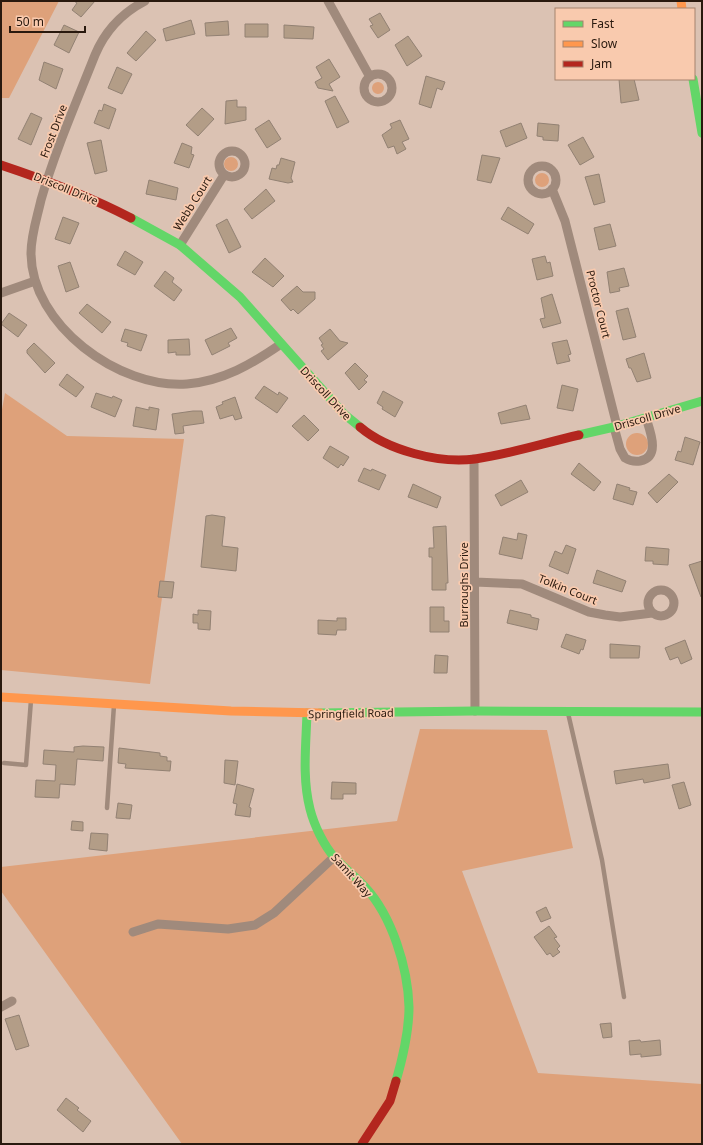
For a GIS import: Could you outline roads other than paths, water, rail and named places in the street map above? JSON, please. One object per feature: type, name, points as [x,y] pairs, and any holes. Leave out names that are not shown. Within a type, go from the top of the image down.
[{"type":"street","name":"Frost Drive","points":[[145,1],[134,7],[120,19],[102,39],[47,180],[32,236],[31,254],[35,281],[52,313],[75,340],[101,361],[136,377],[174,384],[188,384],[216,379],[251,365],[281,344]]},
{"type":"street","points":[[328,1],[370,77]]},
{"type":"street","points":[[693,80],[702,133]]},
{"type":"street","name":"Driscoll Drive","points":[[1,166],[47,180],[100,202],[142,223],[180,245],[240,297],[338,409],[368,434],[402,450],[447,460],[474,459],[616,427],[702,401]]},
{"type":"street","name":"Webb Court","points":[[180,245],[224,175]]},
{"type":"street","name":"Proctor Court","points":[[552,189],[565,220],[616,427]]},
{"type":"street","points":[[1,293],[35,281]]},
{"type":"street","points":[[616,427],[620,449],[625,458],[635,462],[642,461],[647,458],[652,450],[646,418]]},
{"type":"street","name":"Burroughs Drive","points":[[474,459],[475,711]]},
{"type":"street","name":"Tolkin Court","points":[[475,582],[522,584],[589,612],[604,615],[620,617],[652,612]]},
{"type":"street","name":"Springfield Road","points":[[1,697],[231,711],[307,713],[475,711],[702,712]]},
{"type":"street","name":"Samit Way","points":[[307,713],[305,777],[310,810],[322,837],[334,857],[366,888],[388,921],[403,962],[408,1007],[404,1053],[390,1101],[362,1144]]},
{"type":"street","points":[[133,932],[158,924],[228,929],[255,925],[274,913],[334,857]]},
{"type":"street","points":[[1,1007],[12,1001]]},
{"type":"lane","points":[[4,763],[26,765],[31,698]]},
{"type":"lane","points":[[107,808],[114,704]]},
{"type":"lane","points":[[568,711],[602,860],[624,997]]}]
